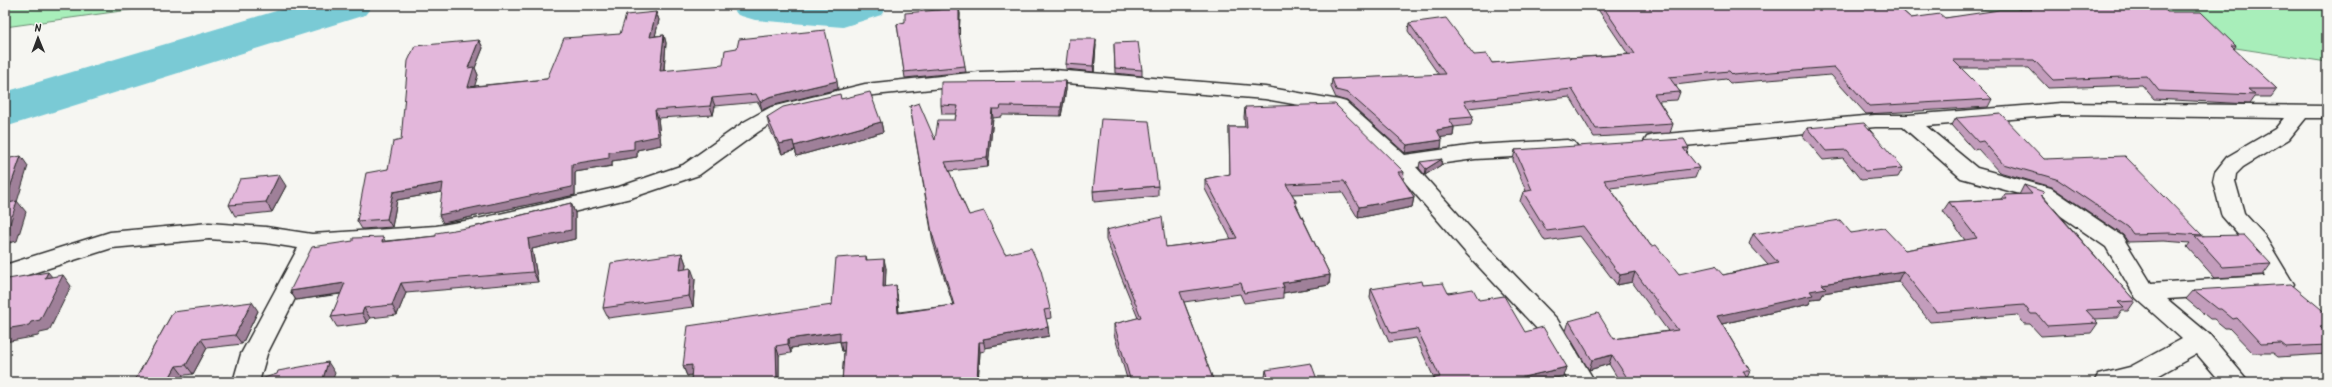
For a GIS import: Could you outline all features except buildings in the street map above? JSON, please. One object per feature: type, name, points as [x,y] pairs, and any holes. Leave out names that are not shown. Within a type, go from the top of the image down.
[{"type":"street","points":[[5,274],[110,240],[209,231],[266,235],[312,242],[436,234],[482,226],[518,216],[623,193],[691,170],[751,127],[778,111],[865,90],[979,78],[1054,76],[1265,93],[1339,106],[1400,162],[1474,247],[1511,284],[1548,325],[1582,382]]},
{"type":"street","points":[[1634,143],[1688,140],[1875,121],[1908,121],[2061,110],[2327,112]]},
{"type":"street","points":[[2144,292],[2218,286],[2282,284],[2256,241],[2233,216],[2224,181],[2226,172],[2235,162],[2282,134],[2300,112]]},
{"type":"street","points":[[1908,121],[1969,173],[2043,193],[2114,242],[2144,292],[2200,340],[2236,382]]},
{"type":"street","points":[[1400,162],[1475,152],[1586,146]]},
{"type":"street","points":[[246,382],[254,354],[312,242]]},
{"type":"street","points":[[2107,382],[2136,376],[2188,349],[2200,340]]},
{"type":"green space","points":[[5,5],[165,5],[5,27]]},
{"type":"green space","points":[[1955,5],[2327,5],[2327,62]]},
{"type":"waterway","points":[[5,110],[348,5]]},
{"type":"waterway","points":[[755,5],[843,12],[864,5]]}]
